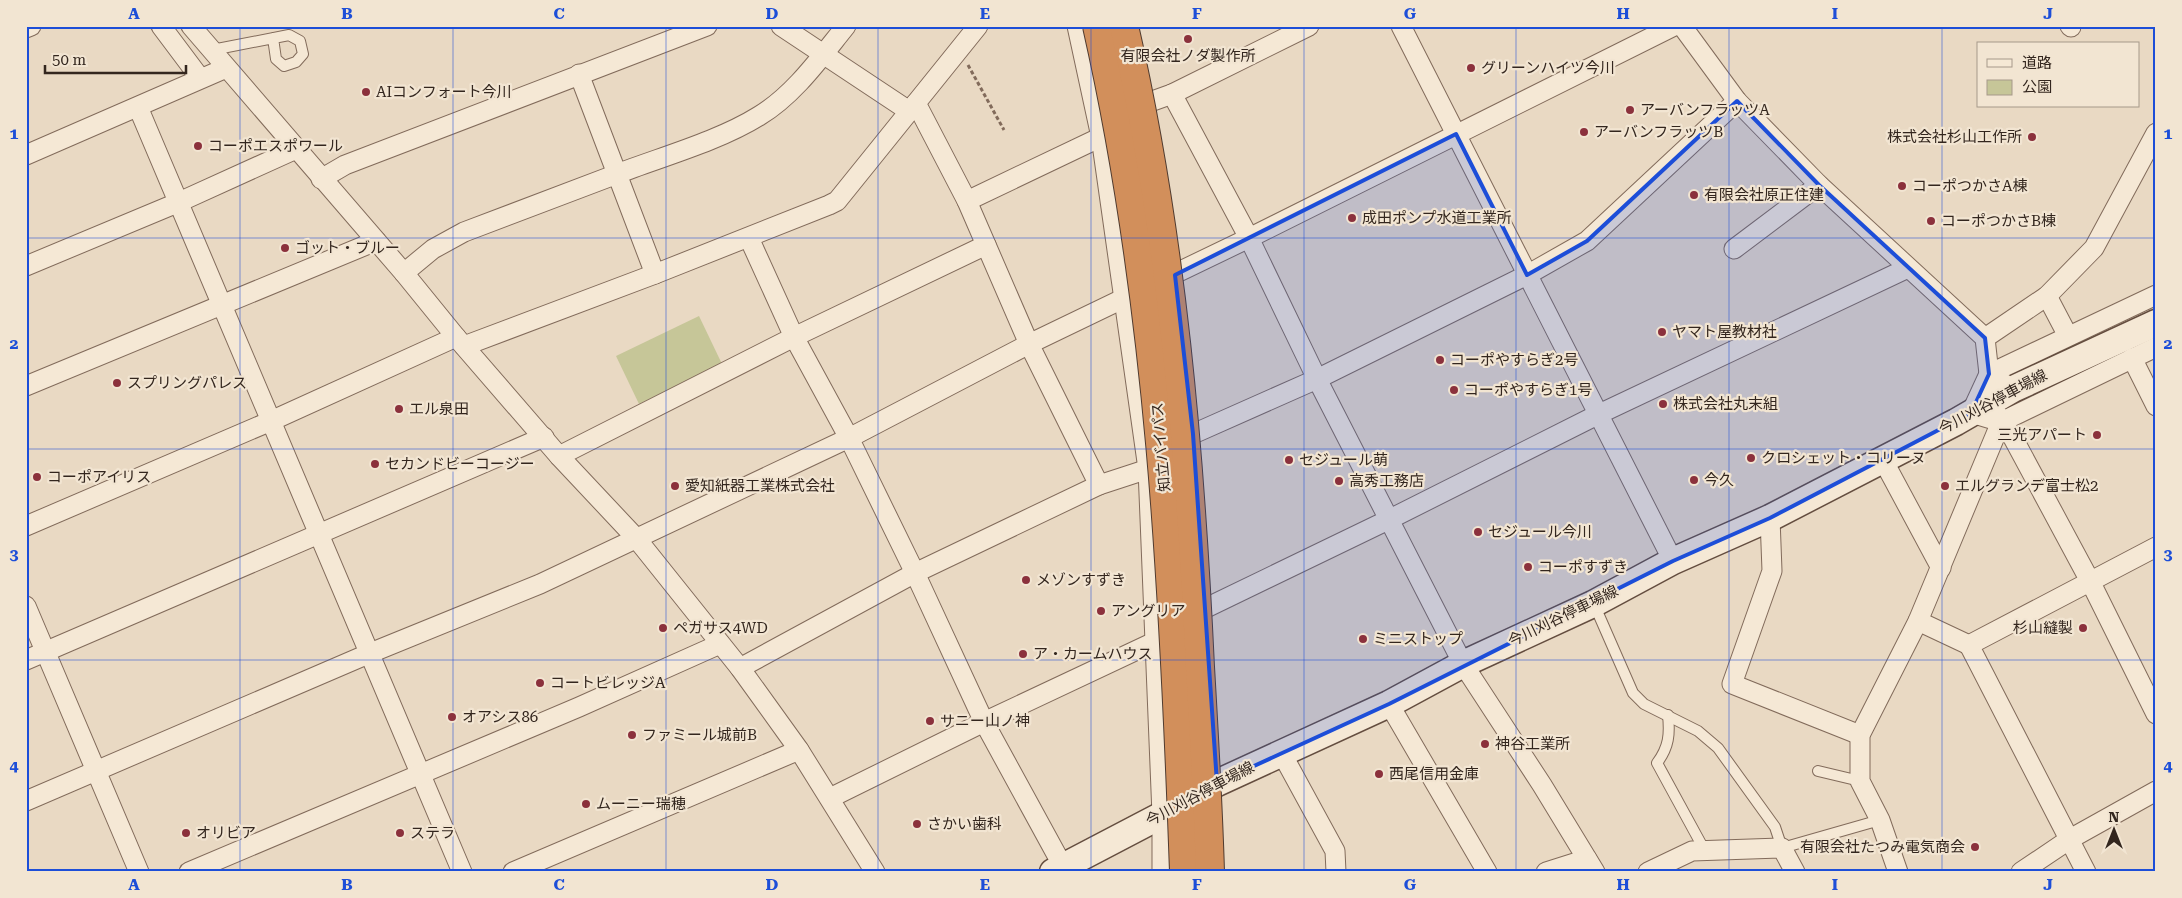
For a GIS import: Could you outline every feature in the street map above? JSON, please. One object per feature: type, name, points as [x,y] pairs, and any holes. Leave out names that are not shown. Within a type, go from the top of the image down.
[{"type":"highway","name":"知立バイパス","points":[[1097,26],[1129,191],[1153,360],[1165,501],[1175,657],[1184,872]]},
{"type":"highway","name":"知立バイパス","points":[[1124,26],[1137,83],[1160,217],[1179,362],[1196,572],[1210,872]]},
{"type":"main road","name":"今川刈谷停車場線","points":[[1060,870],[1217,783],[1389,704],[1463,664],[1593,604],[1673,561],[1770,518],[1883,460],[1988,413],[2013,390],[2156,323]]},
{"type":"street","points":[[26,28],[31,26]]},
{"type":"street","points":[[161,26],[200,78]]},
{"type":"street","points":[[192,26],[558,456],[636,538],[740,668],[799,750],[875,872]]},
{"type":"street","points":[[322,178],[345,165],[707,26]]},
{"type":"street","points":[[781,26],[823,54],[913,107],[967,201],[1029,344],[1099,485]]},
{"type":"street","points":[[404,273],[433,249],[464,232],[725,133],[758,117],[784,97],[846,26]]},
{"type":"street","points":[[26,526],[460,341],[655,274],[749,238],[837,201],[978,26]]},
{"type":"street","points":[[1077,26],[1101,137],[1148,469],[1162,814],[1162,872]]},
{"type":"street","points":[[1133,26],[1175,275],[1193,434],[1208,607],[1217,783],[1218,872]]},
{"type":"street","points":[[1147,104],[1172,94],[1309,26]]},
{"type":"street","points":[[1401,26],[1597,415],[1673,561]]},
{"type":"street","points":[[26,800],[368,654],[540,584],[849,438],[1029,344],[1175,275],[1674,26]]},
{"type":"street","points":[[1682,26],[1736,101],[1819,185],[1985,338],[1989,374],[1988,413],[1941,568],[1918,620],[1860,735],[1860,781],[1880,820],[1898,872]]},
{"type":"street","points":[[26,155],[226,68]]},
{"type":"street","points":[[579,74],[655,274]]},
{"type":"street","points":[[1172,94],[1249,238],[1317,379],[1463,664],[1542,785],[1591,865],[1546,872]]},
{"type":"street","points":[[1193,434],[1317,379],[1527,275],[1587,241],[1736,101]]},
{"type":"street","points":[[138,107],[317,534],[462,872]]},
{"type":"street","points":[[1985,338],[2047,296],[2094,248],[2156,133]]},
{"type":"street","points":[[967,201],[1101,137]]},
{"type":"street","points":[[26,266],[177,203],[296,149]]},
{"type":"street","points":[[1734,249],[1819,185]]},
{"type":"street","points":[[749,238],[794,337],[849,438],[915,573],[984,722],[1060,870]]},
{"type":"street","points":[[26,386],[376,241]]},
{"type":"street","points":[[558,456],[794,337],[986,245]]},
{"type":"street","points":[[1208,607],[1388,520],[1597,415],[1908,268]]},
{"type":"street","points":[[1989,374],[2156,295]]},
{"type":"street","points":[[2047,296],[2068,336]]},
{"type":"street","points":[[1988,413],[2156,347]]},
{"type":"street","points":[[2132,358],[2156,406]]},
{"type":"street","points":[[1989,374],[2013,390]]},
{"type":"street","points":[[1988,413],[2012,436],[2090,582],[2156,714]]},
{"type":"street","points":[[26,660],[544,438]]},
{"type":"street","points":[[1883,460],[1941,568]]},
{"type":"street","points":[[740,668],[915,573],[1099,485],[1148,469]]},
{"type":"street","points":[[1770,518],[1772,571],[1732,684],[1860,735]]},
{"type":"street","points":[[1969,645],[2156,547]]},
{"type":"street","points":[[26,606],[138,872]]},
{"type":"street","points":[[1918,620],[1969,645],[2086,872]]},
{"type":"street","points":[[830,798],[984,722],[1154,642]]},
{"type":"street","points":[[189,872],[720,644]]},
{"type":"street","points":[[1389,704],[1487,872]]},
{"type":"street","points":[[513,872],[799,750]]},
{"type":"street","points":[[1281,752],[1335,851],[1336,872]]},
{"type":"street","points":[[2021,872],[2070,839],[2156,791]]},
{"type":"street","points":[[1648,872],[1692,851],[1782,848],[1795,872]]},
{"type":"lane","points":[[212,50],[273,38]]},
{"type":"lane","points":[[1593,604],[1634,693],[1644,704],[1698,731],[1718,748],[1775,827],[1782,848],[1880,820]]},
{"type":"lane","points":[[1668,715],[1670,733],[1666,751],[1658,763],[1705,851]]},
{"type":"lane","points":[[1818,771],[1860,781]]},
{"type":"path","points":[[960,50],[1004,130]]},
{"type":"highlighted area","points":[[1737,101],[1819,185],[1985,338],[1989,374],[1971,413],[1770,518],[1673,561],[1389,704],[1217,783],[1193,434],[1175,275],[1456,134],[1527,275],[1587,241]]},
{"type":"green space","points":[[699,316],[722,364],[639,404],[616,356]]},
{"type":"place","name":"有限会社ノダ製作所","points":[[1188,39]]},
{"type":"place","name":"グリーンハイツ今川","points":[[1471,68]]},
{"type":"place","name":"AIコンフォート今川","points":[[366,92]]},
{"type":"place","name":"アーバンフラッツA","points":[[1630,110]]},
{"type":"place","name":"アーバンフラッツB","points":[[1584,132]]},
{"type":"place","name":"株式会社杉山工作所","points":[[2032,137]]},
{"type":"place","name":"コーポエスポワール","points":[[198,146]]},
{"type":"place","name":"コーポつかさA棟","points":[[1902,186]]},
{"type":"place","name":"有限会社原正住建","points":[[1694,195]]},
{"type":"place","name":"成田ポンプ水道工業所","points":[[1352,218]]},
{"type":"place","name":"コーポつかさB棟","points":[[1931,221]]},
{"type":"place","name":"ゴット・ブルー","points":[[285,248]]},
{"type":"place","name":"ヤマト屋教材社","points":[[1662,332]]},
{"type":"place","name":"コーポやすらぎ2号","points":[[1440,360]]},
{"type":"place","name":"スプリングパレス","points":[[117,383]]},
{"type":"place","name":"コーポやすらぎ1号","points":[[1454,390]]},
{"type":"place","name":"株式会社丸末組","points":[[1663,404]]},
{"type":"place","name":"エル泉田","points":[[399,409]]},
{"type":"place","name":"三光アパート","points":[[2097,435]]},
{"type":"place","name":"クロシェット・コリーヌ","points":[[1751,458]]},
{"type":"place","name":"セジュール萌","points":[[1289,460]]},
{"type":"place","name":"セカンドビーコージー","points":[[375,464]]},
{"type":"place","name":"コーポアイリス","points":[[37,477]]},
{"type":"place","name":"今久","points":[[1694,480]]},
{"type":"place","name":"高秀工務店","points":[[1339,481]]},
{"type":"place","name":"愛知紙器工業株式会社","points":[[675,486]]},
{"type":"place","name":"エルグランデ富士松2","points":[[1945,486]]},
{"type":"place","name":"セジュール今川","points":[[1478,532]]},
{"type":"place","name":"コーポすずき","points":[[1528,567]]},
{"type":"place","name":"メゾンすずき","points":[[1026,580]]},
{"type":"place","name":"アングリア","points":[[1101,611]]},
{"type":"place","name":"ペガサス4WD","points":[[663,628]]},
{"type":"place","name":"杉山縫製","points":[[2083,628]]},
{"type":"place","name":"ミニストップ","points":[[1363,639]]},
{"type":"place","name":"ア・カームハウス","points":[[1023,654]]},
{"type":"place","name":"コートビレッジA","points":[[540,683]]},
{"type":"place","name":"オアシス86","points":[[452,717]]},
{"type":"place","name":"サニー山ノ神","points":[[930,721]]},
{"type":"place","name":"ファミール城前B","points":[[632,735]]},
{"type":"place","name":"神谷工業所","points":[[1485,744]]},
{"type":"place","name":"西尾信用金庫","points":[[1379,774]]},
{"type":"place","name":"ムーニー瑞穂","points":[[586,804]]},
{"type":"place","name":"さかい歯科","points":[[917,824]]},
{"type":"place","name":"オリビア","points":[[186,833]]},
{"type":"place","name":"ステラ","points":[[400,833]]},
{"type":"place","name":"有限会社たつみ電気商会","points":[[1975,847]]}]
